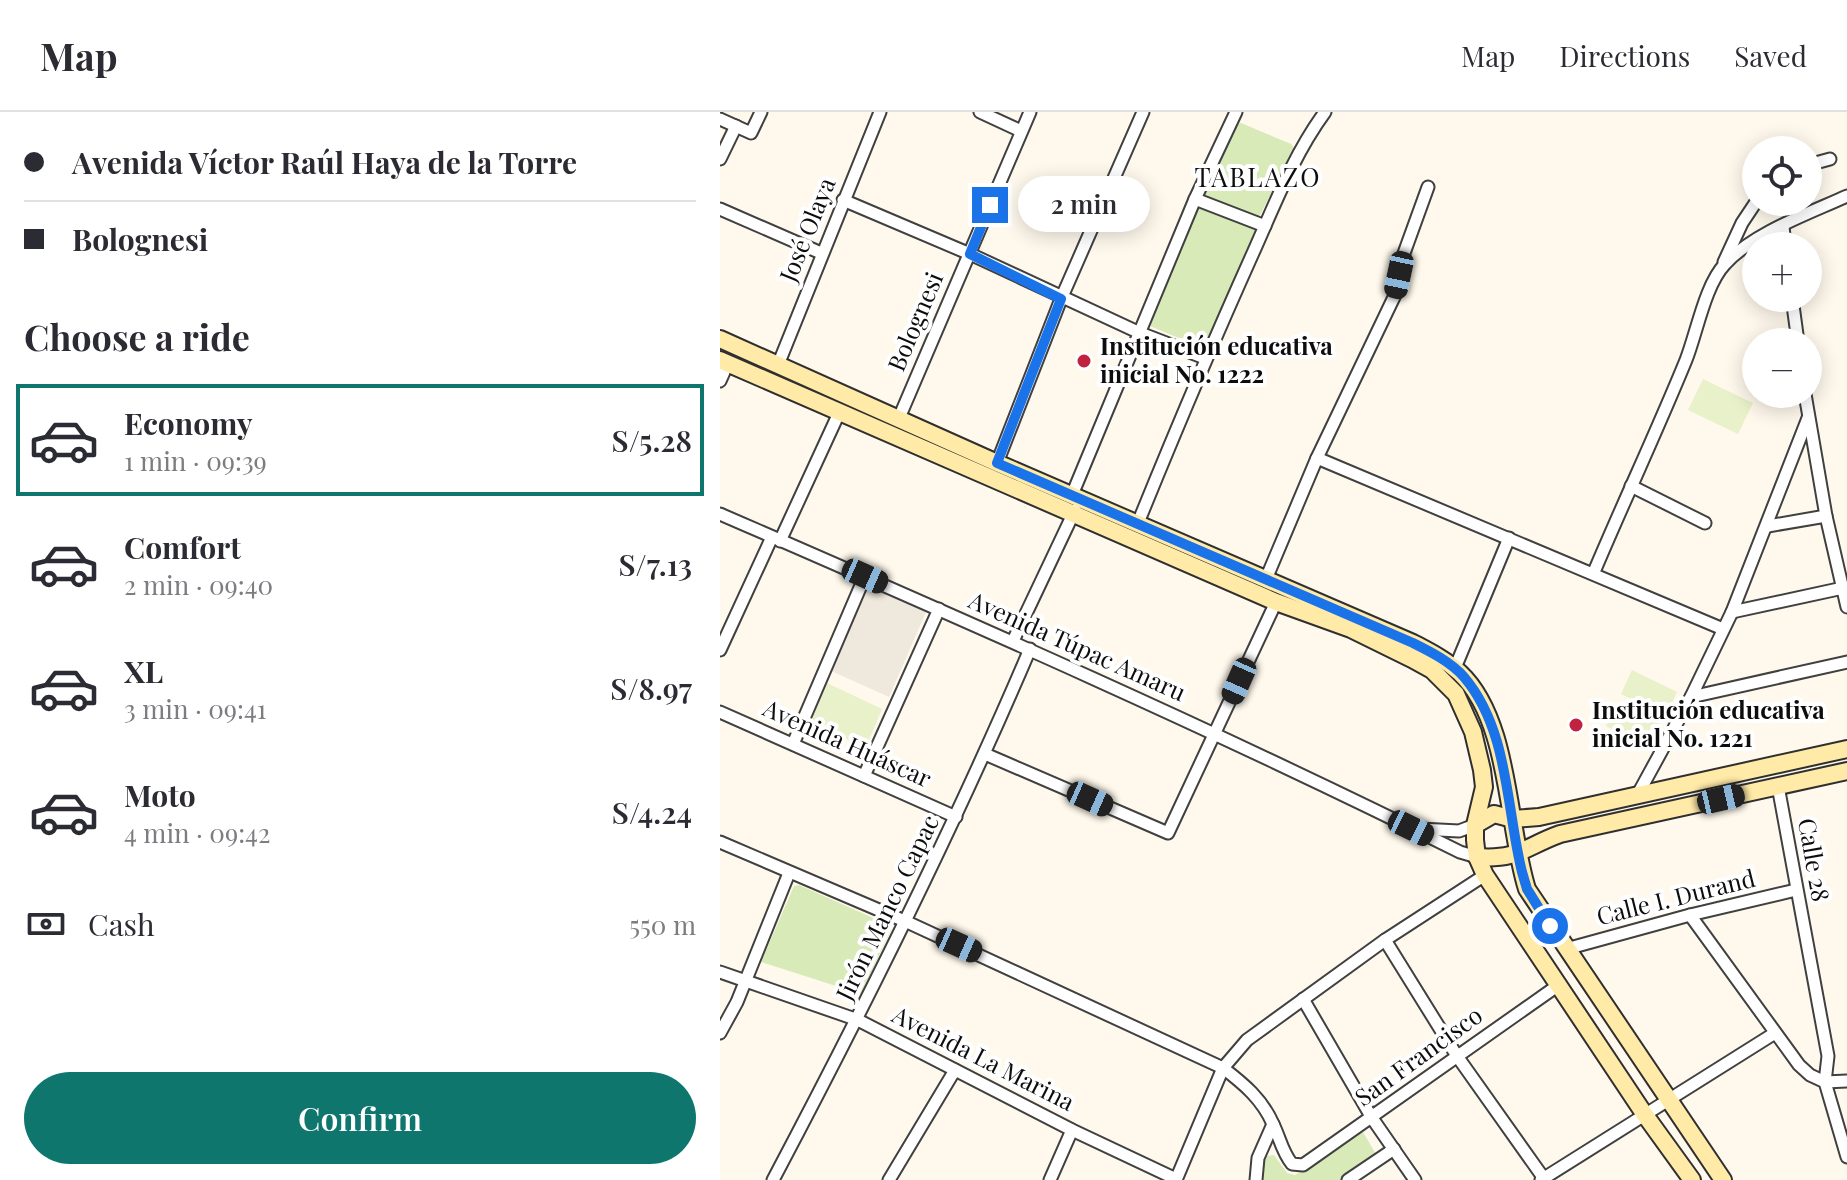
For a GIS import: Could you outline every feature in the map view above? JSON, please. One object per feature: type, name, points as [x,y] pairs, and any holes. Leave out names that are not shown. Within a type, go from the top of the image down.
[{"type":"main road","points":[[720,339],[1413,643],[1455,668],[1477,695],[1494,731],[1513,819],[1517,855],[1527,889],[1723,1180]]},
{"type":"main road","points":[[724,362],[1276,602],[1351,629],[1412,659],[1446,682],[1464,710],[1482,770],[1484,787],[1475,825],[1477,857],[1485,875],[1692,1180]]},
{"type":"main road","points":[[1475,825],[1494,814],[1513,819],[1539,817],[1847,749]]},
{"type":"main road","points":[[1477,857],[1517,855],[1560,834],[1847,771]]},
{"type":"street","points":[[720,119],[751,133],[761,112]]},
{"type":"street","name":"José Olaya","points":[[778,365],[880,112]]},
{"type":"street","points":[[980,112],[1021,131]]},
{"type":"street","name":"Bolognesi","points":[[899,418],[1030,112]]},
{"type":"street","points":[[997,463],[1061,299],[1143,112]]},
{"type":"street","points":[[1013,641],[1073,515],[1076,497],[1140,333],[1195,199],[1236,112]]},
{"type":"street","points":[[1138,523],[1205,358],[1265,226],[1310,133],[1325,112]]},
{"type":"street","points":[[720,159],[736,126]]},
{"type":"street","points":[[1822,161],[1830,159]]},
{"type":"street","points":[[1266,579],[1317,458],[1395,295],[1403,256],[1428,187]]},
{"type":"street","points":[[1722,266],[1746,247],[1783,226],[1847,196]]},
{"type":"street","points":[[1195,199],[1265,226]]},
{"type":"street","points":[[843,200],[970,254],[1061,299],[1205,358]]},
{"type":"street","points":[[720,209],[821,253]]},
{"type":"street","points":[[1594,572],[1686,359],[1714,281],[1747,216]]},
{"type":"street","points":[[1783,226],[1784,232]]},
{"type":"street","points":[[720,381],[724,362]]},
{"type":"street","points":[[1807,408],[1826,516],[1847,607]]},
{"type":"street","points":[[720,650],[839,413]]},
{"type":"street","points":[[1638,794],[1691,697],[1732,612],[1808,418]]},
{"type":"street","points":[[1317,458],[1594,572],[1723,629]]},
{"type":"street","points":[[1631,486],[1705,523]]},
{"type":"street","name":"Avenida Túpac Amaru","points":[[720,514],[1013,641],[1460,852],[1477,857]]},
{"type":"street","points":[[1768,526],[1826,516]]},
{"type":"street","points":[[1455,668],[1509,538]]},
{"type":"street","points":[[793,744],[865,576]]},
{"type":"street","points":[[1732,612],[1843,588]]},
{"type":"street","points":[[985,754],[1168,833],[1276,602]]},
{"type":"street","points":[[864,776],[939,609]]},
{"type":"street","name":"Jirón Manco Capac","points":[[773,1180],[907,922],[1030,649]]},
{"type":"street","points":[[1691,697],[1847,662]]},
{"type":"street","name":"Avenida Huáscar","points":[[720,712],[956,817]]},
{"type":"street","name":"Calle 28","points":[[1778,786],[1828,1056],[1825,1082],[1847,1157]]},
{"type":"street","name":"Avenida Túpac Amaru","points":[[1411,828],[1459,831],[1475,825]]},
{"type":"street","points":[[720,842],[907,922],[1223,1068],[1251,1089],[1273,1124],[1258,1158],[1256,1180]]},
{"type":"street","points":[[720,1033],[789,873]]},
{"type":"street","points":[[1176,1180],[1223,1068],[1247,1040],[1385,940],[1485,875]]},
{"type":"street","name":"Calle I. Durand","points":[[1566,949],[1796,890]]},
{"type":"street","points":[[1690,915],[1799,1065],[1825,1082],[1847,1081]]},
{"type":"street","points":[[1385,940],[1457,1056],[1543,1179],[1775,1033]]},
{"type":"street","name":"Avenida La Marina","points":[[720,972],[858,1020],[1176,1180]]},
{"type":"street","name":"San Francisco","points":[[1273,1124],[1285,1156],[1292,1164],[1303,1165],[1560,984]]},
{"type":"street","points":[[1303,999],[1372,1118],[1415,1180]]},
{"type":"street","points":[[894,1179],[955,1070]]},
{"type":"street","points":[[1050,1180],[1072,1130]]},
{"type":"street","points":[[1348,1180],[1394,1149]]},
{"type":"green space","points":[[1241,123],[1294,148],[1258,219],[1205,196],[1204,192],[1236,125]]},
{"type":"green space","points":[[1200,207],[1254,229],[1257,234],[1203,348],[1150,326]]},
{"type":"green space","points":[[1703,379],[1742,398],[1742,408],[1751,408],[1738,434],[1688,410]]},
{"type":"green space","points":[[1632,670],[1677,692],[1666,716],[1621,694]]},
{"type":"green space","points":[[827,683],[882,709],[866,747],[810,724]]},
{"type":"green space","points":[[1618,702],[1661,723],[1649,748],[1606,726]]},
{"type":"green space","points":[[799,885],[889,925],[891,930],[861,994],[761,962],[794,886]]},
{"type":"green space","points":[[1363,1132],[1377,1156],[1341,1180],[1261,1180],[1262,1157],[1274,1155],[1287,1173],[1295,1175]]},
{"type":"shaded area","points":[[867,578],[929,605],[889,697],[829,670]]},
{"type":"place","name":"Institución educativa inicial No. 1222","points":[[1084,361]]},
{"type":"place","name":"Institución educativa inicial No. 1221","points":[[1576,725]]},
{"type":"district","name":"TABLAZO","points":[[1258,178]]},
{"type":"route","points":[[990,205],[970,254],[1061,299],[997,463],[1413,643],[1450,665],[1465,678],[1477,695],[1494,731],[1513,819],[1517,855],[1527,889],[1550,926]]}]
